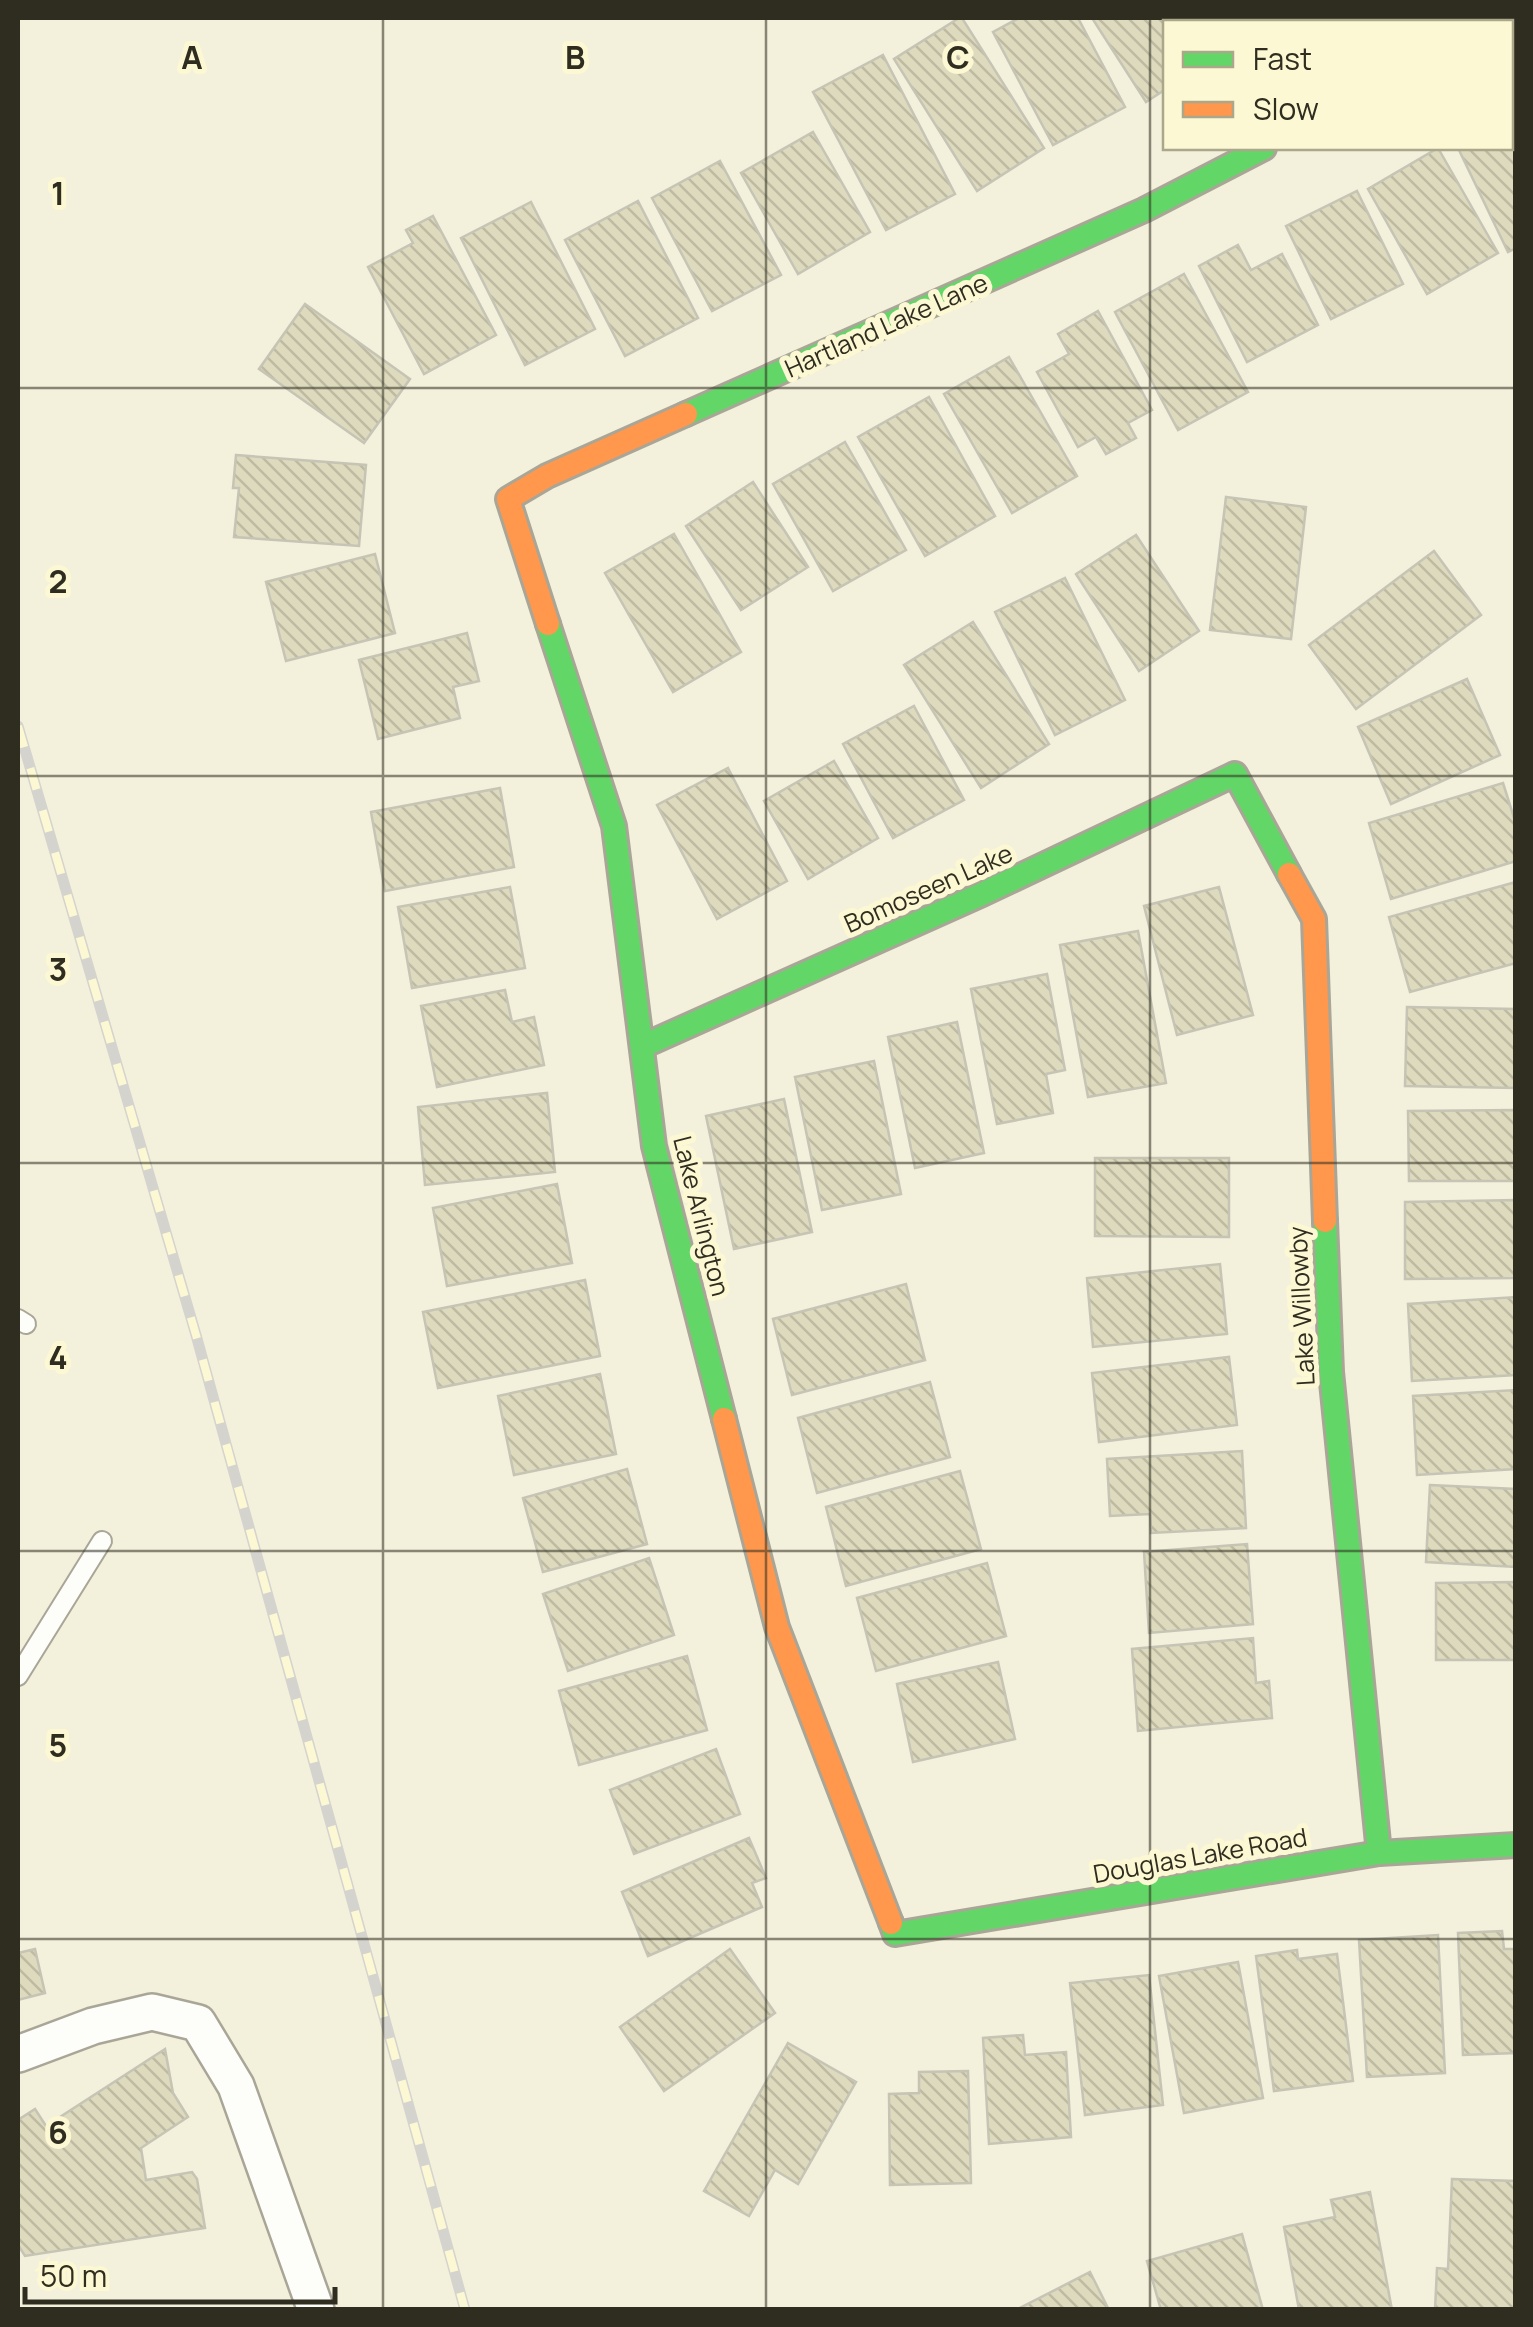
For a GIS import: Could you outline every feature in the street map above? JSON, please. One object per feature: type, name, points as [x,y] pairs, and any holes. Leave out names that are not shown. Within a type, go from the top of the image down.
[{"type":"street","name":"Hartland Lake Lane","points":[[508,499],[547,476],[1144,210],[1260,150]]},
{"type":"street","name":"Lake Arlington","points":[[508,499],[614,826],[654,1146],[777,1627],[895,1934]]},
{"type":"street","name":"Bomoseen Lake","points":[[643,1046],[980,895],[1235,774]]},
{"type":"street","name":"Lake Willowby","points":[[1235,774],[1314,919],[1331,1372],[1379,1852]]},
{"type":"street","name":"Douglas Lake Road","points":[[895,1934],[1379,1852],[1516,1845]]},
{"type":"street","points":[[18,2054],[93,2026],[152,2012],[198,2023],[236,2086],[316,2310]]},
{"type":"lane","points":[[18,1676],[102,1541]]},
{"type":"building","points":[[959,18],[1044,148],[977,191],[894,59]]},
{"type":"building","points":[[1019,18],[1078,18],[1125,107],[1053,145],[993,32]]},
{"type":"building","points":[[1092,18],[1184,20],[1163,20],[1163,91],[1146,102]]},
{"type":"building","points":[[1200,18],[1296,18],[1292,20]]},
{"type":"building","points":[[883,55],[955,194],[886,230],[813,92]]},
{"type":"building","points":[[1516,109],[1516,248],[1508,252],[1459,150],[1513,150]]},
{"type":"building","points":[[813,132],[870,232],[798,274],[741,173]]},
{"type":"building","points":[[1439,150],[1498,253],[1427,294],[1368,189]]},
{"type":"building","points":[[720,161],[781,275],[712,311],[652,198]]},
{"type":"building","points":[[1357,191],[1403,284],[1331,319],[1286,226]]},
{"type":"building","points":[[638,201],[698,318],[625,356],[565,240]]},
{"type":"building","points":[[531,202],[595,329],[525,365],[461,238]]},
{"type":"building","points":[[433,216],[496,335],[424,374],[368,267],[413,243],[406,230]]},
{"type":"building","points":[[1238,245],[1251,270],[1282,254],[1318,325],[1247,362],[1199,266]]},
{"type":"building","points":[[1184,274],[1248,392],[1178,430],[1115,312]]},
{"type":"building","points":[[305,304],[410,379],[364,443],[259,369]]},
{"type":"building","points":[[1098,311],[1152,410],[1128,423],[1136,438],[1106,454],[1096,437],[1078,447],[1037,372],[1069,354],[1058,334]]},
{"type":"building","points":[[1009,357],[1077,476],[1012,513],[944,394]]},
{"type":"building","points":[[929,397],[995,516],[925,556],[858,437]]},
{"type":"building","points":[[845,442],[906,550],[833,591],[773,484]]},
{"type":"building","points":[[236,455],[366,465],[359,546],[234,537],[239,488],[233,488]]},
{"type":"building","points":[[753,482],[808,567],[741,610],[686,526]]},
{"type":"building","points":[[1226,497],[1306,507],[1291,639],[1210,630]]},
{"type":"building","points":[[674,534],[741,652],[673,692],[605,573]]},
{"type":"building","points":[[1136,535],[1199,631],[1139,671],[1076,574]]},
{"type":"building","points":[[1434,551],[1481,615],[1356,709],[1309,645]]},
{"type":"building","points":[[375,554],[395,633],[286,661],[266,582]]},
{"type":"building","points":[[1065,578],[1125,700],[1055,735],[995,612]]},
{"type":"building","points":[[973,622],[1049,744],[981,788],[904,665]]},
{"type":"building","points":[[467,633],[479,681],[453,687],[460,718],[378,739],[359,660]]},
{"type":"building","points":[[1467,679],[1500,755],[1391,804],[1358,727]]},
{"type":"building","points":[[914,706],[964,800],[893,838],[843,744]]},
{"type":"building","points":[[834,761],[878,838],[808,879],[764,801]]},
{"type":"building","points":[[728,768],[787,881],[717,919],[657,805]]},
{"type":"building","points":[[1503,783],[1516,824],[1516,861],[1391,899],[1369,823]]},
{"type":"building","points":[[500,788],[514,867],[385,891],[371,812]]},
{"type":"building","points":[[1516,882],[1516,963],[1410,992],[1389,917]]},
{"type":"building","points":[[510,887],[525,968],[412,988],[398,907]]},
{"type":"building","points":[[1219,887],[1253,1015],[1177,1035],[1144,906]]},
{"type":"building","points":[[1138,931],[1166,1083],[1088,1097],[1060,945]]},
{"type":"building","points":[[1047,974],[1065,1070],[1046,1074],[1053,1113],[997,1124],[971,989]]},
{"type":"building","points":[[505,990],[512,1022],[534,1017],[544,1065],[437,1087],[421,1006]]},
{"type":"building","points":[[1407,1007],[1516,1009],[1516,1088],[1405,1086]]},
{"type":"building","points":[[957,1022],[984,1153],[915,1168],[888,1037]]},
{"type":"building","points":[[874,1061],[901,1194],[822,1210],[795,1077]]},
{"type":"building","points":[[547,1093],[555,1172],[425,1185],[418,1107]]},
{"type":"building","points":[[784,1099],[812,1232],[734,1249],[706,1116]]},
{"type":"building","points":[[1516,1110],[1516,1181],[1409,1181],[1408,1111]]},
{"type":"building","points":[[1095,1158],[1229,1158],[1229,1237],[1095,1236]]},
{"type":"building","points":[[557,1184],[572,1263],[447,1286],[433,1208]]},
{"type":"building","points":[[1516,1200],[1516,1278],[1405,1279],[1405,1202]]},
{"type":"building","points":[[1220,1264],[1227,1334],[1093,1347],[1087,1278]]},
{"type":"building","points":[[585,1280],[600,1356],[438,1388],[423,1312]]},
{"type":"building","points":[[906,1284],[925,1360],[792,1395],[773,1319]]},
{"type":"building","points":[[1516,1297],[1516,1375],[1412,1381],[1408,1304]]},
{"type":"building","points":[[1229,1357],[1237,1425],[1099,1442],[1092,1373]]},
{"type":"building","points":[[600,1374],[616,1454],[514,1475],[498,1396]]},
{"type":"building","points":[[930,1382],[950,1457],[817,1493],[798,1418]]},
{"type":"building","points":[[1516,1390],[1516,1469],[1417,1475],[1413,1396]]},
{"type":"building","points":[[1242,1451],[1246,1528],[1151,1533],[1150,1514],[1110,1516],[1107,1459]]},
{"type":"building","points":[[627,1469],[647,1544],[543,1572],[523,1498]]},
{"type":"building","points":[[960,1471],[981,1549],[846,1586],[826,1507]]},
{"type":"building","points":[[1430,1485],[1516,1489],[1516,1567],[1426,1562]]},
{"type":"building","points":[[1247,1544],[1253,1624],[1149,1633],[1144,1552]]},
{"type":"building","points":[[649,1558],[674,1635],[568,1671],[543,1594]]},
{"type":"building","points":[[987,1563],[1006,1636],[876,1671],[857,1598]]},
{"type":"building","points":[[1516,1582],[1516,1660],[1436,1660],[1436,1583]]},
{"type":"building","points":[[1253,1638],[1256,1683],[1269,1681],[1272,1718],[1138,1731],[1132,1649]]},
{"type":"building","points":[[687,1656],[707,1730],[579,1765],[559,1691]]},
{"type":"building","points":[[998,1662],[1015,1739],[913,1762],[897,1684]]},
{"type":"building","points":[[716,1749],[740,1814],[634,1854],[610,1790]]},
{"type":"building","points":[[749,1838],[766,1878],[752,1883],[762,1907],[648,1956],[622,1892]]},
{"type":"building","points":[[1502,1931],[1504,1949],[1516,1949],[1516,2053],[1463,2055],[1458,1933]]},
{"type":"building","points":[[1438,1935],[1445,2073],[1367,2077],[1359,1940]]},
{"type":"building","points":[[35,1949],[45,1993],[18,2000],[18,1953]]},
{"type":"building","points":[[730,1949],[775,2013],[664,2091],[620,2027]]},
{"type":"building","points":[[1297,1950],[1298,1959],[1337,1954],[1353,2081],[1274,2091],[1256,1956]]},
{"type":"building","points":[[1238,1962],[1263,2098],[1184,2113],[1159,1976]]},
{"type":"building","points":[[1149,1975],[1163,2105],[1085,2115],[1070,1983]]},
{"type":"building","points":[[1023,2035],[1025,2055],[1066,2052],[1071,2137],[989,2144],[983,2038]]},
{"type":"building","points":[[788,2043],[856,2082],[798,2184],[775,2170],[749,2216],[704,2191]]},
{"type":"building","points":[[165,2049],[173,2093],[188,2117],[141,2148],[146,2180],[192,2172],[197,2179],[205,2228],[25,2256],[18,2245],[18,2120],[35,2109],[46,2126]]},
{"type":"building","points":[[968,2071],[971,2183],[890,2185],[889,2094],[919,2093],[919,2072]]},
{"type":"building","points":[[1452,2179],[1516,2181],[1516,2310],[1435,2310],[1437,2268],[1448,2269]]},
{"type":"building","points":[[1370,2192],[1392,2310],[1299,2310],[1284,2227],[1335,2217],[1331,2200]]},
{"type":"building","points":[[1242,2234],[1263,2310],[1161,2310],[1147,2261]]},
{"type":"building","points":[[1090,2272],[1109,2310],[1016,2310]]},
{"type":"railway","points":[[18,726],[196,1335],[465,2310]]},
{"type":"traffic: fast","points":[[686,414],[1144,210],[1260,150]]},
{"type":"traffic: fast","points":[[548,624],[614,826],[654,1146],[724,1419]]},
{"type":"traffic: fast","points":[[643,1046],[980,895],[1235,774],[1289,874]]},
{"type":"traffic: fast","points":[[1325,1221],[1331,1372],[1379,1853]]},
{"type":"traffic: fast","points":[[891,1923],[895,1934],[1379,1853],[1516,1845]]},
{"type":"traffic: slow","points":[[548,624],[508,499],[547,476],[686,414]]},
{"type":"traffic: slow","points":[[1289,874],[1314,919],[1325,1221]]},
{"type":"traffic: slow","points":[[724,1419],[777,1627],[891,1923]]}]
